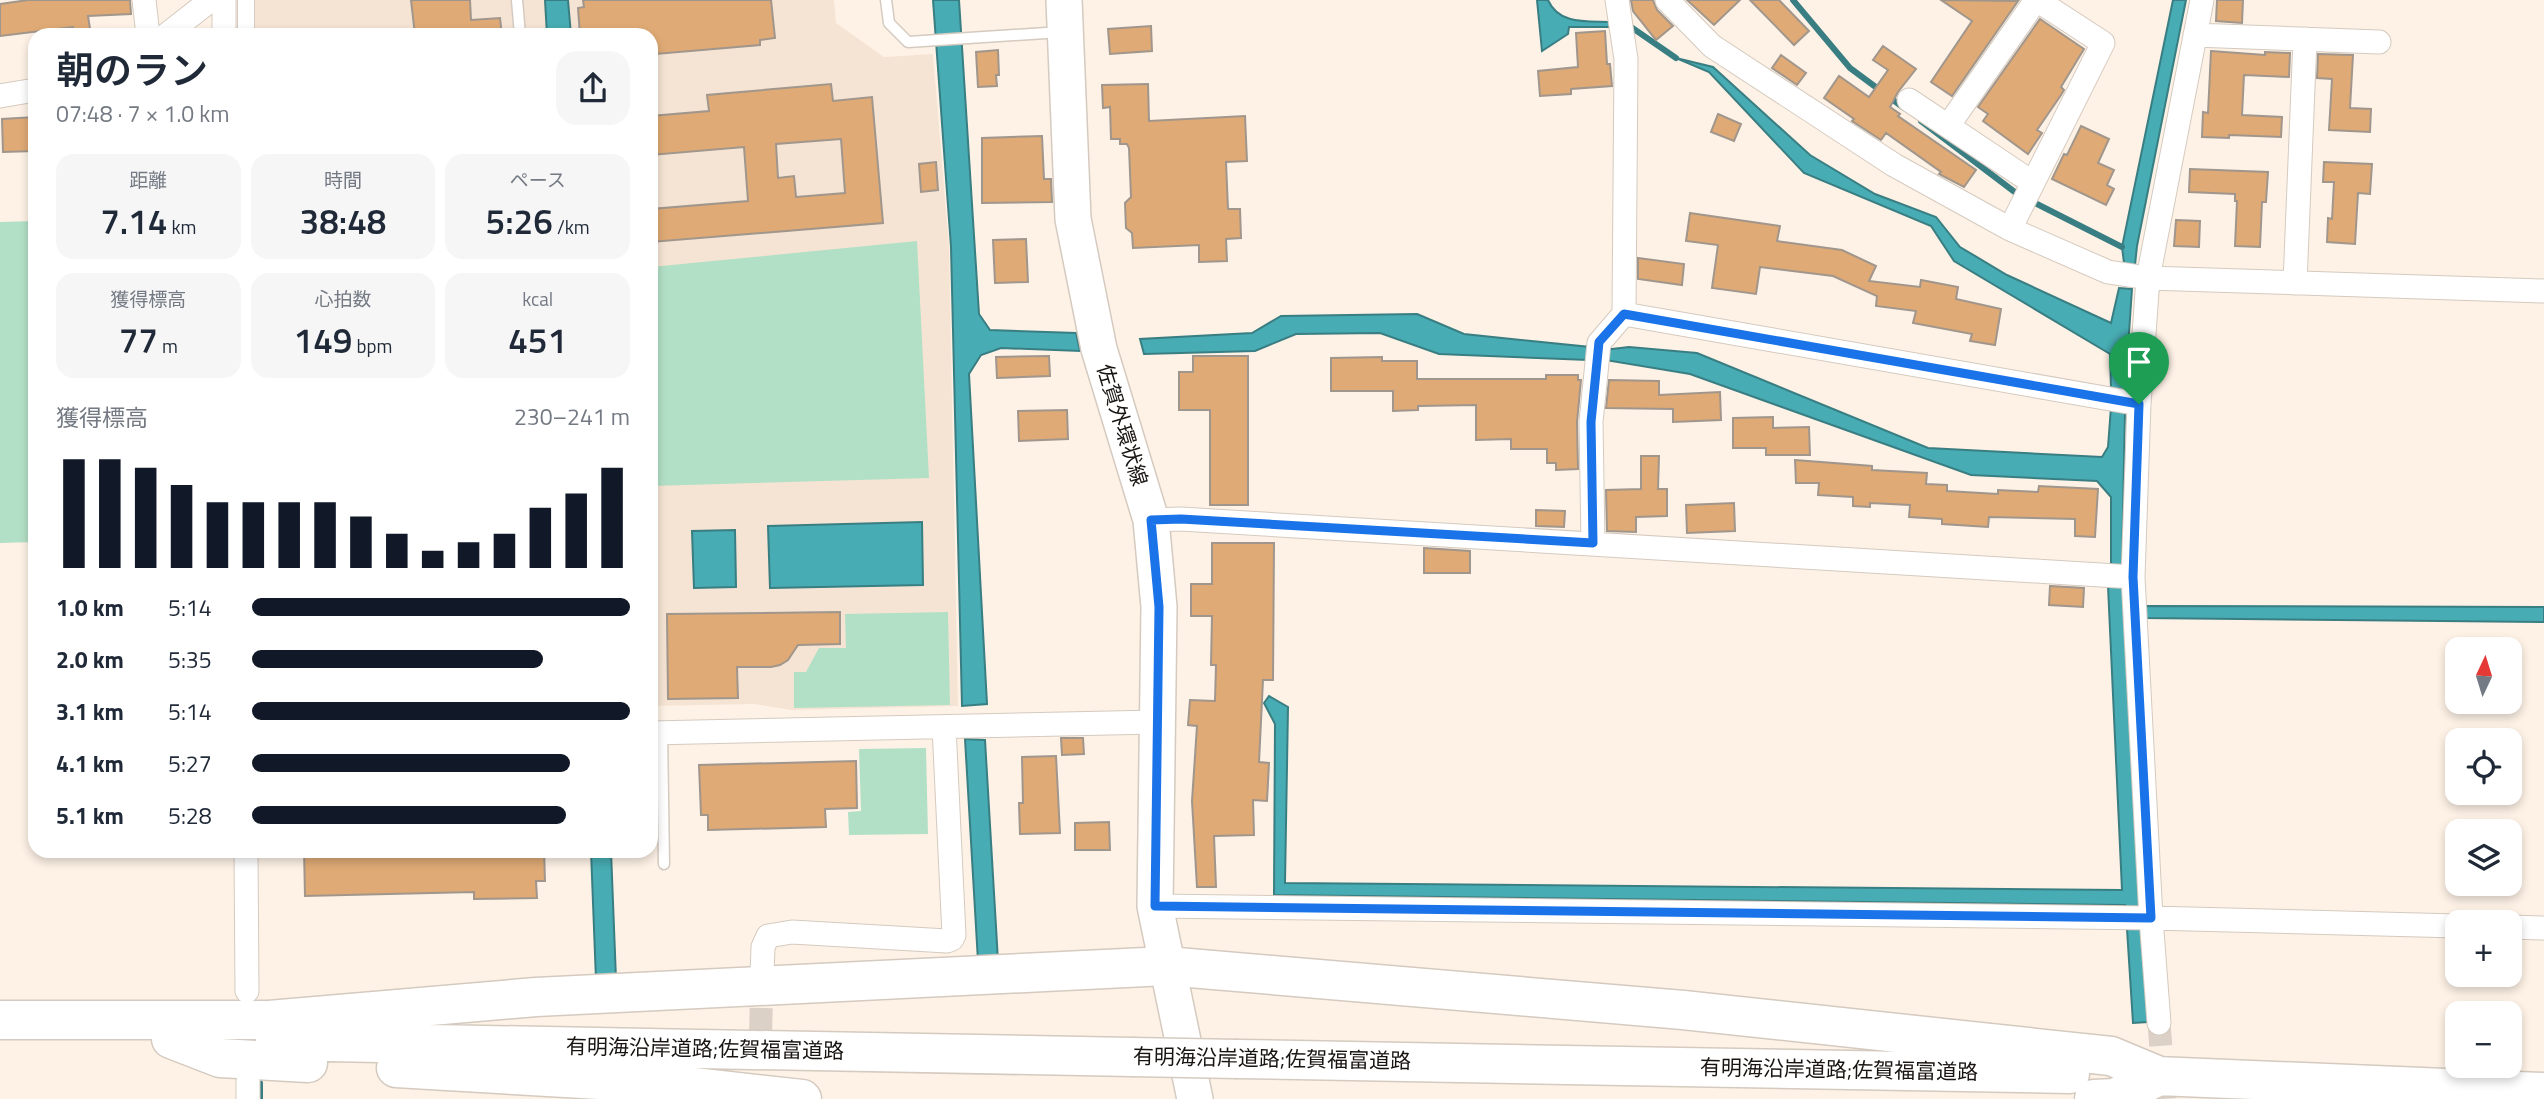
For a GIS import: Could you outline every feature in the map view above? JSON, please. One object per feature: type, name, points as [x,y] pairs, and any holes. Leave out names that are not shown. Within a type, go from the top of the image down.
[{"type":"highway","points":[[0,1020],[269,1020],[536,997],[1166,966],[1683,1010],[2111,1056],[2159,1076]]},
{"type":"highway","name":"有明海沿岸道路;佐賀福富道路","points":[[0,1036],[2159,1076],[2544,1092]]},
{"type":"highway","points":[[171,1039],[220,1058],[667,1084],[802,1099]]},
{"type":"highway","points":[[2094,1099],[2115,1098],[2159,1076]]},
{"type":"main road","name":"佐賀外環状線","points":[[1065,16],[1073,219],[1098,348],[1151,520],[1159,607],[1155,906],[1195,1099]]},
{"type":"street","points":[[144,0],[147,28]]},
{"type":"street","points":[[175,28],[211,0]]},
{"type":"street","points":[[223,0],[224,28]]},
{"type":"street","points":[[246,0],[246,28]]},
{"type":"street","points":[[1593,543],[1591,422],[1599,342],[1624,314],[1626,59],[1617,0]]},
{"type":"street","points":[[1667,0],[1712,47],[1894,164],[2010,229],[2108,272],[2147,278],[2544,291]]},
{"type":"street","points":[[1948,126],[2037,0],[2103,43],[2010,229]]},
{"type":"street","points":[[2159,1023],[2133,577],[2139,404],[2147,278],[2202,0]]},
{"type":"street","points":[[2195,35],[2379,42]]},
{"type":"street","points":[[2295,283],[2305,39]]},
{"type":"street","points":[[0,96],[28,91]]},
{"type":"street","points":[[1909,100],[2033,183]]},
{"type":"street","points":[[1624,314],[2139,404]]},
{"type":"street","points":[[1151,520],[1181,519],[2133,577]]},
{"type":"street","points":[[658,733],[1157,722]]},
{"type":"street","points":[[762,974],[762,947],[768,936],[792,932],[947,941],[952,939],[954,935],[944,727]]},
{"type":"street","points":[[246,858],[247,991]]},
{"type":"street","points":[[1155,906],[2151,918],[2445,926]]},
{"type":"street","points":[[2522,927],[2544,928]]},
{"type":"lane","points":[[517,0],[519,28]]},
{"type":"lane","points":[[886,0],[889,23],[908,43],[968,38],[1065,16]]},
{"type":"lane","points":[[658,766],[664,864]]},
{"type":"shaded area","points":[[252,0],[834,0],[836,23],[884,57],[933,54],[949,247],[958,706],[791,710],[754,704],[658,706],[658,28],[253,28]]},
{"type":"green space","points":[[28,221],[28,542],[0,543],[0,222]]},
{"type":"green space","points":[[917,241],[929,478],[658,486],[658,266]]},
{"type":"green space","points":[[948,612],[950,705],[794,708],[794,672],[806,672],[819,648],[846,648],[845,614]]},
{"type":"green space","points":[[926,748],[928,834],[849,835],[848,812],[861,811],[859,749]]},
{"type":"water","points":[[545,0],[568,0],[570,28],[547,28]]},
{"type":"water","points":[[933,0],[959,0],[979,314],[990,330],[1076,333],[1080,351],[1001,348],[981,355],[969,374],[987,704],[962,706],[951,247]]},
{"type":"water","points":[[1537,0],[1548,0],[1559,14],[1566,18],[1610,22],[1611,27],[1569,27],[1568,34],[1542,51]]},
{"type":"water","points":[[2173,0],[2186,0],[2135,265],[2124,263],[2122,247]]},
{"type":"water","points":[[1676,58],[1713,67],[1810,155],[1875,194],[1936,217],[1960,247],[2007,275],[2111,323],[2119,288],[2132,289],[2125,391],[2111,389],[2110,354],[1954,261],[1931,226],[1804,173],[1709,72]]},
{"type":"water","points":[[1417,314],[1464,334],[1590,347],[1588,360],[1439,354],[1380,333],[1296,334],[1255,351],[1144,354],[1140,339],[1252,333],[1281,316]]},
{"type":"water","points":[[1629,347],[1697,353],[1928,448],[2102,457],[2108,447],[2111,407],[2125,410],[2122,566],[2111,564],[2111,497],[2097,481],[1971,475],[1690,374],[1605,360],[1604,350]]},
{"type":"water","points":[[922,522],[923,585],[770,588],[768,526]]},
{"type":"water","points":[[735,530],[736,587],[694,588],[692,531]]},
{"type":"water","points":[[2108,586],[2124,587],[2141,912],[2125,911],[2125,905],[1274,895],[1275,724],[1264,703],[1269,696],[1288,707],[1285,883],[2122,890]]},
{"type":"water","points":[[2143,606],[2544,607],[2544,622],[2143,618]]},
{"type":"water","points":[[965,739],[985,740],[998,961],[978,961]]},
{"type":"water","points":[[591,858],[611,858],[616,979],[596,980]]},
{"type":"water","points":[[2127,929],[2142,929],[2148,1022],[2133,1023]]},
{"type":"building","points":[[28,0],[130,0],[131,14],[88,16],[90,28],[28,28],[28,33],[0,36],[0,4]]},
{"type":"building","points":[[411,0],[470,0],[471,20],[500,18],[501,28],[414,28]]},
{"type":"building","points":[[583,0],[771,0],[775,38],[760,40],[760,45],[658,54],[658,28],[579,28],[578,8],[584,7]]},
{"type":"building","points":[[1631,0],[1653,0],[1657,10],[1673,26],[1656,40],[1633,11]]},
{"type":"building","points":[[1687,0],[1740,0],[1714,25]]},
{"type":"building","points":[[1750,0],[1779,0],[1809,31],[1794,45]]},
{"type":"building","points":[[1941,0],[2018,1],[1952,96],[1931,82],[1972,21]]},
{"type":"building","points":[[2217,0],[2243,0],[2242,23],[2216,21]]},
{"type":"building","points":[[2040,19],[2084,49],[2061,87],[2064,90],[2037,130],[2042,133],[2028,154],[1983,121],[1988,114],[1978,107]]},
{"type":"building","points":[[1151,26],[1152,51],[1110,54],[1108,29]]},
{"type":"building","points":[[1605,31],[1607,64],[1610,64],[1612,86],[1571,89],[1571,94],[1540,96],[1538,71],[1578,67],[1576,33]]},
{"type":"building","points":[[1883,46],[1916,69],[1890,107],[1900,114],[1898,116],[1976,170],[1964,187],[1939,174],[1941,172],[1886,133],[1881,140],[1824,98],[1839,76],[1869,97],[1888,70],[1873,60]]},
{"type":"building","points":[[998,50],[997,86],[978,87],[976,52]]},
{"type":"building","points":[[2211,51],[2265,55],[2265,52],[2290,53],[2289,77],[2244,75],[2242,115],[2282,117],[2281,137],[2202,137],[2203,112],[2208,113]]},
{"type":"building","points":[[2318,54],[2353,55],[2350,108],[2371,109],[2370,132],[2329,130],[2332,79],[2317,78]]},
{"type":"building","points":[[1781,55],[1806,73],[1797,85],[1772,68]]},
{"type":"building","points":[[831,84],[833,101],[872,97],[883,223],[658,241],[658,208],[748,201],[744,147],[658,154],[658,115],[709,111],[707,95]],"holes":[[[841,139],[845,193],[796,197],[794,176],[778,178],[776,144]]]},
{"type":"building","points":[[1148,84],[1149,121],[1245,116],[1247,161],[1226,162],[1228,209],[1240,209],[1241,238],[1226,239],[1227,261],[1199,262],[1199,245],[1133,248],[1132,233],[1126,228],[1125,203],[1131,197],[1129,148],[1127,144],[1120,144],[1120,139],[1111,139],[1110,107],[1103,108],[1102,85]]},
{"type":"building","points":[[1718,114],[1741,124],[1734,141],[1711,132]]},
{"type":"building","points":[[28,117],[28,151],[3,152],[2,119]]},
{"type":"building","points":[[2081,126],[2109,139],[2098,163],[2114,170],[2107,185],[2114,189],[2106,205],[2052,179]]},
{"type":"building","points":[[1042,136],[1044,179],[1051,179],[1052,202],[982,203],[982,138]]},
{"type":"building","points":[[936,162],[938,190],[921,192],[919,164]]},
{"type":"building","points":[[2324,162],[2372,164],[2370,194],[2358,193],[2355,244],[2327,242],[2328,218],[2332,219],[2334,182],[2323,182]]},
{"type":"building","points":[[2190,169],[2268,172],[2266,202],[2262,202],[2260,247],[2235,246],[2235,194],[2189,192]]},
{"type":"building","points":[[1690,213],[1780,226],[1777,241],[1842,250],[1876,266],[1869,281],[1920,287],[1921,280],[1958,287],[1956,299],[2001,309],[1995,345],[1970,341],[1972,334],[1913,323],[1916,311],[1876,306],[1877,296],[1833,276],[1760,267],[1756,294],[1712,288],[1718,245],[1686,241]]},
{"type":"building","points":[[2176,220],[2200,221],[2199,247],[2174,246]]},
{"type":"building","points":[[1026,239],[1028,282],[995,283],[993,240]]},
{"type":"building","points":[[1638,258],[1684,264],[1682,285],[1638,279]]},
{"type":"building","points":[[1049,356],[1050,376],[997,378],[996,357]]},
{"type":"building","points":[[1193,356],[1248,356],[1248,505],[1210,505],[1210,410],[1179,410],[1179,372],[1193,372]]},
{"type":"building","points":[[1382,357],[1382,361],[1417,361],[1417,379],[1546,379],[1546,375],[1578,375],[1578,380],[1581,380],[1577,422],[1578,469],[1556,470],[1556,463],[1547,463],[1547,449],[1511,449],[1511,439],[1476,440],[1476,405],[1418,406],[1418,410],[1393,411],[1393,391],[1331,391],[1331,358]]},
{"type":"building","points":[[1609,380],[1659,381],[1659,395],[1720,392],[1721,420],[1673,422],[1673,409],[1606,408]]},
{"type":"building","points":[[1067,410],[1068,439],[1019,441],[1018,411]]},
{"type":"building","points":[[1773,417],[1773,428],[1809,427],[1810,455],[1766,455],[1766,448],[1733,448],[1733,418]]},
{"type":"building","points":[[1641,456],[1659,456],[1658,489],[1667,489],[1667,516],[1636,517],[1636,532],[1607,531],[1606,490],[1641,489]]},
{"type":"building","points":[[1795,460],[1872,466],[1872,470],[1927,473],[1926,484],[1947,485],[1947,491],[1998,494],[1998,490],[2038,492],[2039,486],[2098,489],[2095,537],[2075,536],[2075,519],[1989,517],[1988,527],[1942,524],[1942,519],[1909,517],[1910,505],[1870,503],[1870,507],[1853,506],[1853,497],[1818,495],[1819,483],[1796,483]]},
{"type":"building","points":[[1734,503],[1735,531],[1687,533],[1686,505]]},
{"type":"building","points":[[1536,510],[1565,511],[1564,527],[1536,526]]},
{"type":"building","points":[[1212,543],[1274,543],[1273,680],[1263,680],[1259,762],[1269,763],[1267,801],[1253,800],[1254,835],[1214,836],[1216,887],[1197,887],[1192,801],[1197,726],[1188,725],[1190,700],[1215,701],[1216,665],[1211,665],[1212,616],[1191,616],[1191,584],[1212,584]]},
{"type":"building","points":[[1424,548],[1470,551],[1470,573],[1424,573]]},
{"type":"building","points":[[2050,586],[2084,588],[2083,607],[2049,605]]},
{"type":"building","points":[[840,612],[840,644],[798,645],[788,660],[780,665],[737,667],[738,698],[668,699],[667,614]]},
{"type":"building","points":[[1061,738],[1083,738],[1084,754],[1062,755]]},
{"type":"building","points":[[1056,756],[1060,833],[1020,834],[1019,803],[1023,803],[1022,757]]},
{"type":"building","points":[[856,761],[857,808],[825,809],[826,827],[708,830],[708,815],[701,815],[699,765]]},
{"type":"building","points":[[1109,822],[1110,850],[1075,850],[1075,823]]},
{"type":"building","points":[[304,858],[544,858],[545,881],[536,881],[537,898],[474,899],[474,892],[305,896]]},
{"type":"waterway","points":[[1793,0],[1850,68],[1904,108]]},
{"type":"waterway","points":[[1631,27],[1676,58]]},
{"type":"waterway","points":[[1921,121],[2016,193]]},
{"type":"waterway","points":[[2037,204],[2122,247]]},
{"type":"waterway","points":[[260,1083],[260,1099]]},
{"type":"tunnel","points":[[759,1099],[762,974]]},
{"type":"tunnel","points":[[2159,1023],[2165,1099]]},
{"type":"route","points":[[1624,314],[2139,404],[2133,577],[2151,918],[1155,906],[1159,607],[1151,520],[1181,519],[1593,543],[1591,422],[1599,342],[1624,314]]}]
